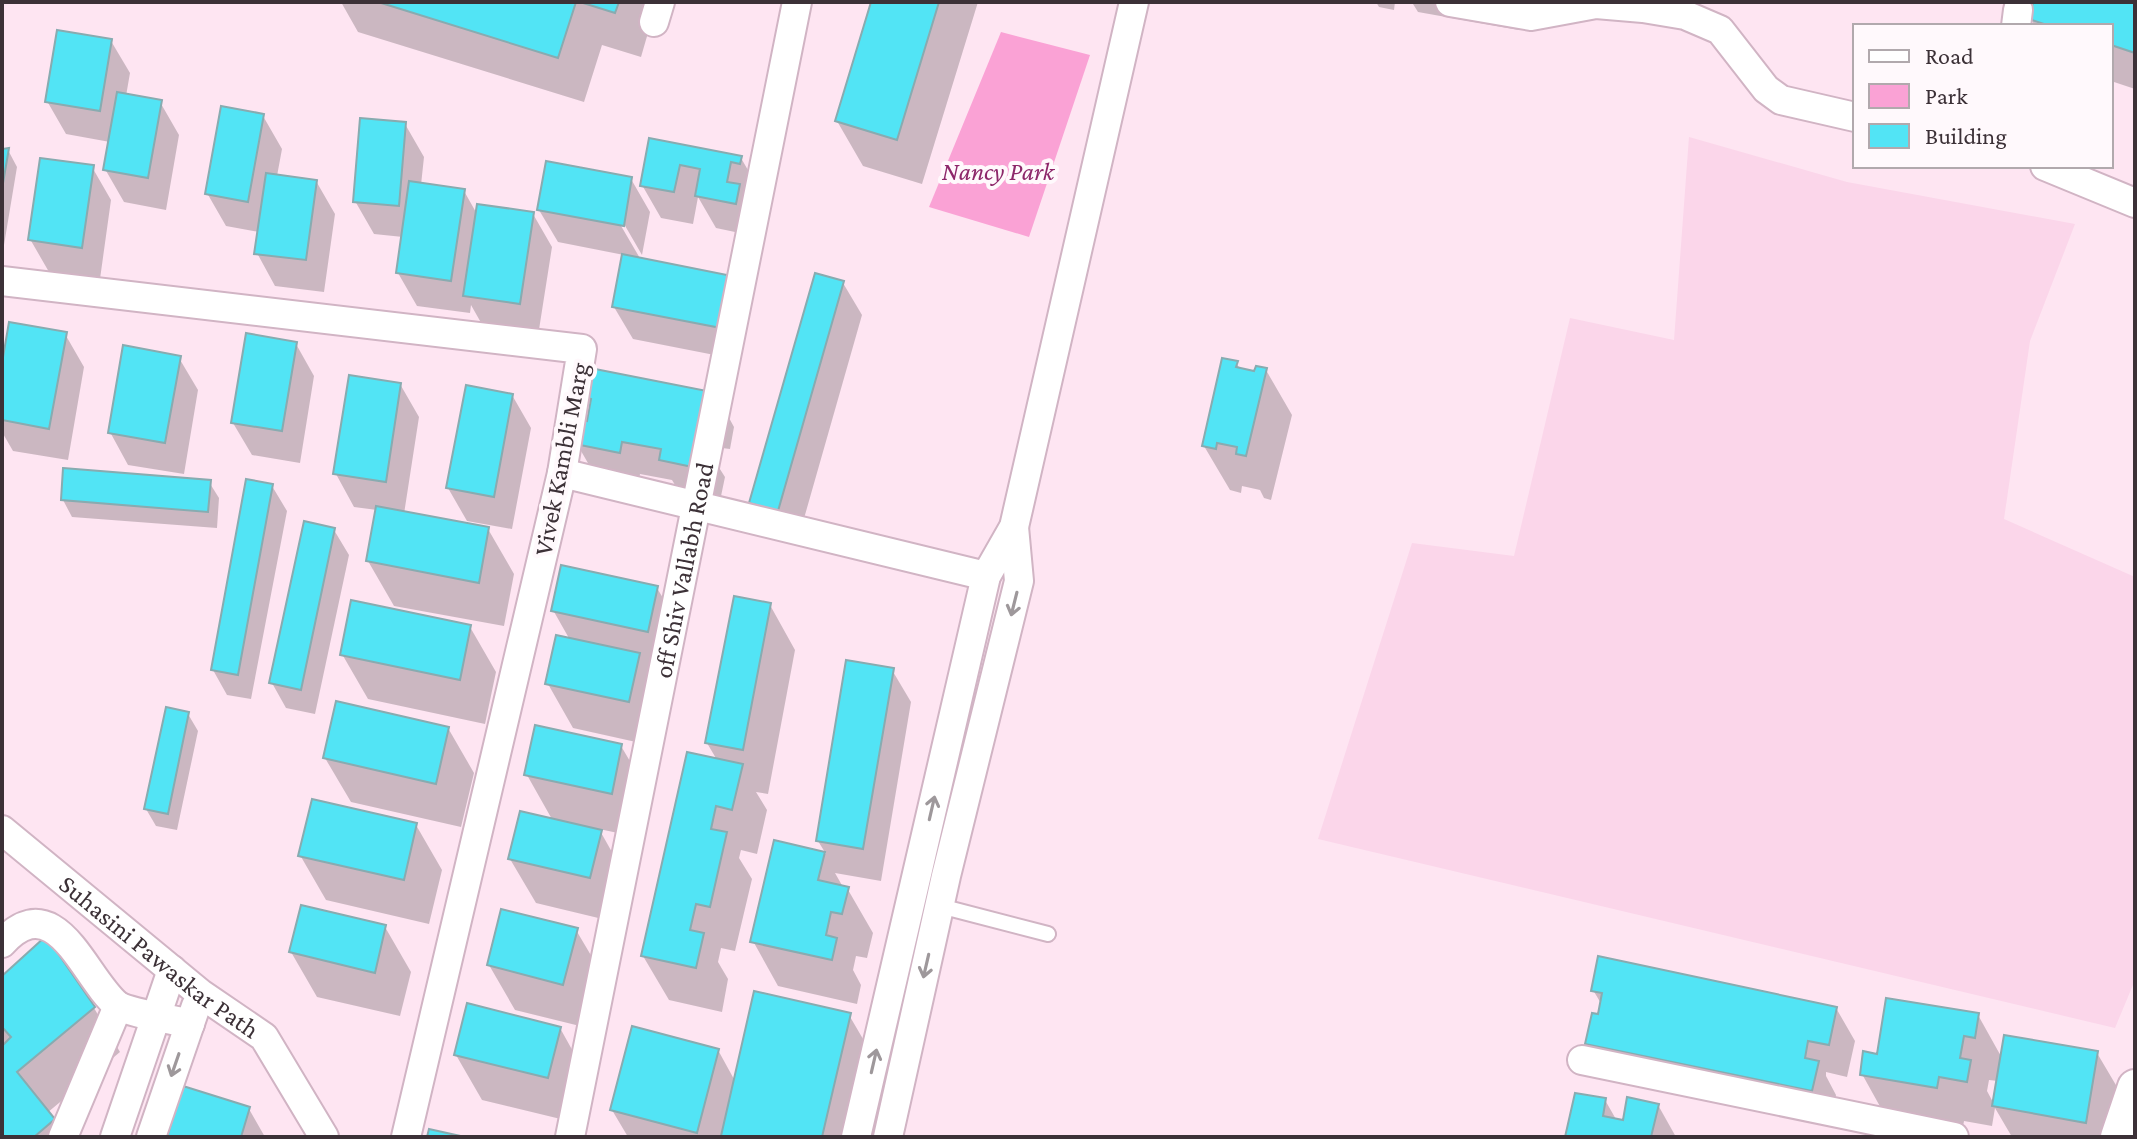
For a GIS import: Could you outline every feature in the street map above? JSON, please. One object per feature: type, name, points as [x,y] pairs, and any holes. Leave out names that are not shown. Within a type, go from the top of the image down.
[{"type":"street","name":"off Shiv Vallabh Road","points":[[570,1137],[797,2]]},
{"type":"street","points":[[856,1137],[986,576],[1014,527],[1134,2]]},
{"type":"street","points":[[1450,2],[1532,9],[1596,4],[1685,15],[1720,30],[1766,89],[1781,100],[1853,117]]},
{"type":"street","points":[[2050,168],[2135,203]]},
{"type":"street","name":"Vivek Kambli Marg","points":[[2,281],[582,349],[562,473],[406,1137]]},
{"type":"street","points":[[562,473],[986,576]]},
{"type":"street","points":[[888,1137],[1019,581],[1014,527]]},
{"type":"street","name":"Suhasini Pawaskar Path","points":[[2,830],[201,994],[264,1037],[324,1137]]},
{"type":"street","points":[[2,943],[29,924],[45,925],[62,934],[118,1006],[190,1024]]},
{"type":"street","points":[[115,1137],[172,970]]},
{"type":"street","points":[[151,1137],[201,994]]},
{"type":"street","points":[[63,1137],[118,1006]]},
{"type":"street","points":[[1582,1060],[1954,1137]]},
{"type":"street","points":[[2118,1137],[2135,1087]]},
{"type":"lane","points":[[940,906],[1048,934]]},
{"type":"shaded area","points":[[1689,137],[1847,182],[2075,224],[2030,341],[2004,519],[2135,577],[2135,980],[2115,1028],[1318,839],[1412,543],[1514,556],[1570,318],[1674,340]]},
{"type":"green space","name":"Nancy Park","points":[[1001,32],[1090,55],[1029,237],[929,207]]},
{"type":"building","points":[[378,2],[576,2],[558,58]]},
{"type":"building","points":[[580,2],[619,2],[615,13]]},
{"type":"building","points":[[871,2],[939,2],[897,140],[835,121]]},
{"type":"building","points":[[2033,2],[2135,2],[2135,53],[2113,46],[2113,24],[2044,24],[2029,19]]},
{"type":"building","points":[[57,30],[112,39],[100,111],[45,102]]},
{"type":"building","points":[[117,92],[162,100],[148,178],[103,170]]},
{"type":"building","points":[[221,106],[264,114],[248,202],[205,194]]},
{"type":"building","points":[[360,118],[406,122],[399,206],[353,202]]},
{"type":"building","points":[[649,138],[742,156],[740,164],[731,162],[727,182],[740,184],[736,204],[695,196],[700,169],[680,165],[674,192],[640,186]]},
{"type":"building","points":[[9,148],[2,189],[2,149]]},
{"type":"building","points":[[40,158],[94,165],[82,248],[28,240]]},
{"type":"building","points":[[546,161],[632,177],[624,226],[537,210]]},
{"type":"building","points":[[266,173],[317,180],[306,260],[254,254]]},
{"type":"building","points":[[409,181],[465,189],[451,281],[396,273]]},
{"type":"building","points":[[477,204],[534,212],[520,304],[463,296]]},
{"type":"building","points":[[622,254],[732,276],[721,328],[612,307]]},
{"type":"building","points":[[815,273],[844,281],[778,511],[749,503]]},
{"type":"building","points":[[9,322],[67,332],[49,429],[2,420],[2,363]]},
{"type":"building","points":[[246,333],[297,342],[282,431],[231,423]]},
{"type":"building","points":[[123,345],[181,356],[165,443],[108,433]]},
{"type":"building","points":[[1222,358],[1238,361],[1236,367],[1254,371],[1256,366],[1267,368],[1246,456],[1236,454],[1237,447],[1217,443],[1216,449],[1202,446]]},
{"type":"building","points":[[590,368],[717,393],[702,469],[659,460],[661,449],[622,442],[620,453],[575,444],[580,419],[587,421],[591,399],[584,397]]},
{"type":"building","points":[[349,375],[401,383],[386,482],[333,474]]},
{"type":"building","points":[[466,385],[513,394],[494,497],[446,488]]},
{"type":"building","points":[[63,468],[211,480],[208,512],[61,500]]},
{"type":"building","points":[[246,479],[273,484],[238,675],[211,670]]},
{"type":"building","points":[[376,506],[489,527],[479,583],[366,561]]},
{"type":"building","points":[[304,521],[335,528],[301,690],[269,683]]},
{"type":"building","points":[[561,565],[658,586],[648,632],[551,611]]},
{"type":"building","points":[[734,596],[771,603],[743,750],[705,743]]},
{"type":"building","points":[[351,600],[471,625],[460,680],[340,655]]},
{"type":"building","points":[[556,635],[640,653],[629,702],[545,684]]},
{"type":"building","points":[[846,660],[894,668],[863,849],[816,841]]},
{"type":"building","points":[[336,701],[449,727],[436,784],[323,758]]},
{"type":"building","points":[[166,707],[189,712],[168,814],[144,809]]},
{"type":"building","points":[[535,725],[622,744],[612,794],[524,775]]},
{"type":"building","points":[[687,752],[743,764],[732,810],[716,806],[711,829],[727,832],[710,907],[696,904],[690,930],[704,933],[696,968],[641,956]]},
{"type":"building","points":[[312,799],[417,823],[404,880],[298,856]]},
{"type":"building","points":[[520,811],[602,830],[590,878],[508,859]]},
{"type":"building","points":[[774,840],[825,852],[818,880],[849,887],[842,914],[831,912],[826,935],[837,938],[832,960],[750,942]]},
{"type":"building","points":[[301,905],[386,925],[375,973],[289,952]]},
{"type":"building","points":[[501,909],[578,928],[563,985],[487,965]]},
{"type":"building","points":[[46,936],[95,1007],[17,1072],[55,1119],[34,1137],[2,1137],[2,1046],[11,1037],[2,1027],[2,976]]},
{"type":"building","points":[[1598,956],[1837,1007],[1829,1045],[1808,1041],[1805,1058],[1819,1061],[1812,1091],[1585,1044],[1592,1013],[1598,1014],[1602,993],[1591,991]]},
{"type":"building","points":[[754,991],[851,1013],[822,1137],[721,1136]]},
{"type":"building","points":[[1886,998],[1979,1013],[1975,1038],[1964,1036],[1960,1058],[1971,1060],[1967,1082],[1939,1077],[1937,1088],[1860,1075],[1863,1051],[1877,1054]]},
{"type":"building","points":[[467,1003],[561,1027],[548,1078],[454,1055]]},
{"type":"building","points":[[632,1026],[719,1049],[697,1133],[610,1110]]},
{"type":"building","points":[[2004,1035],[2098,1051],[2086,1123],[1992,1106]]},
{"type":"building","points":[[183,1086],[250,1107],[241,1137],[167,1137]]},
{"type":"building","points":[[1575,1093],[1606,1098],[1603,1116],[1623,1120],[1627,1097],[1659,1104],[1651,1137],[1565,1137]]},
{"type":"building","points":[[429,1129],[465,1137],[427,1137]]}]
